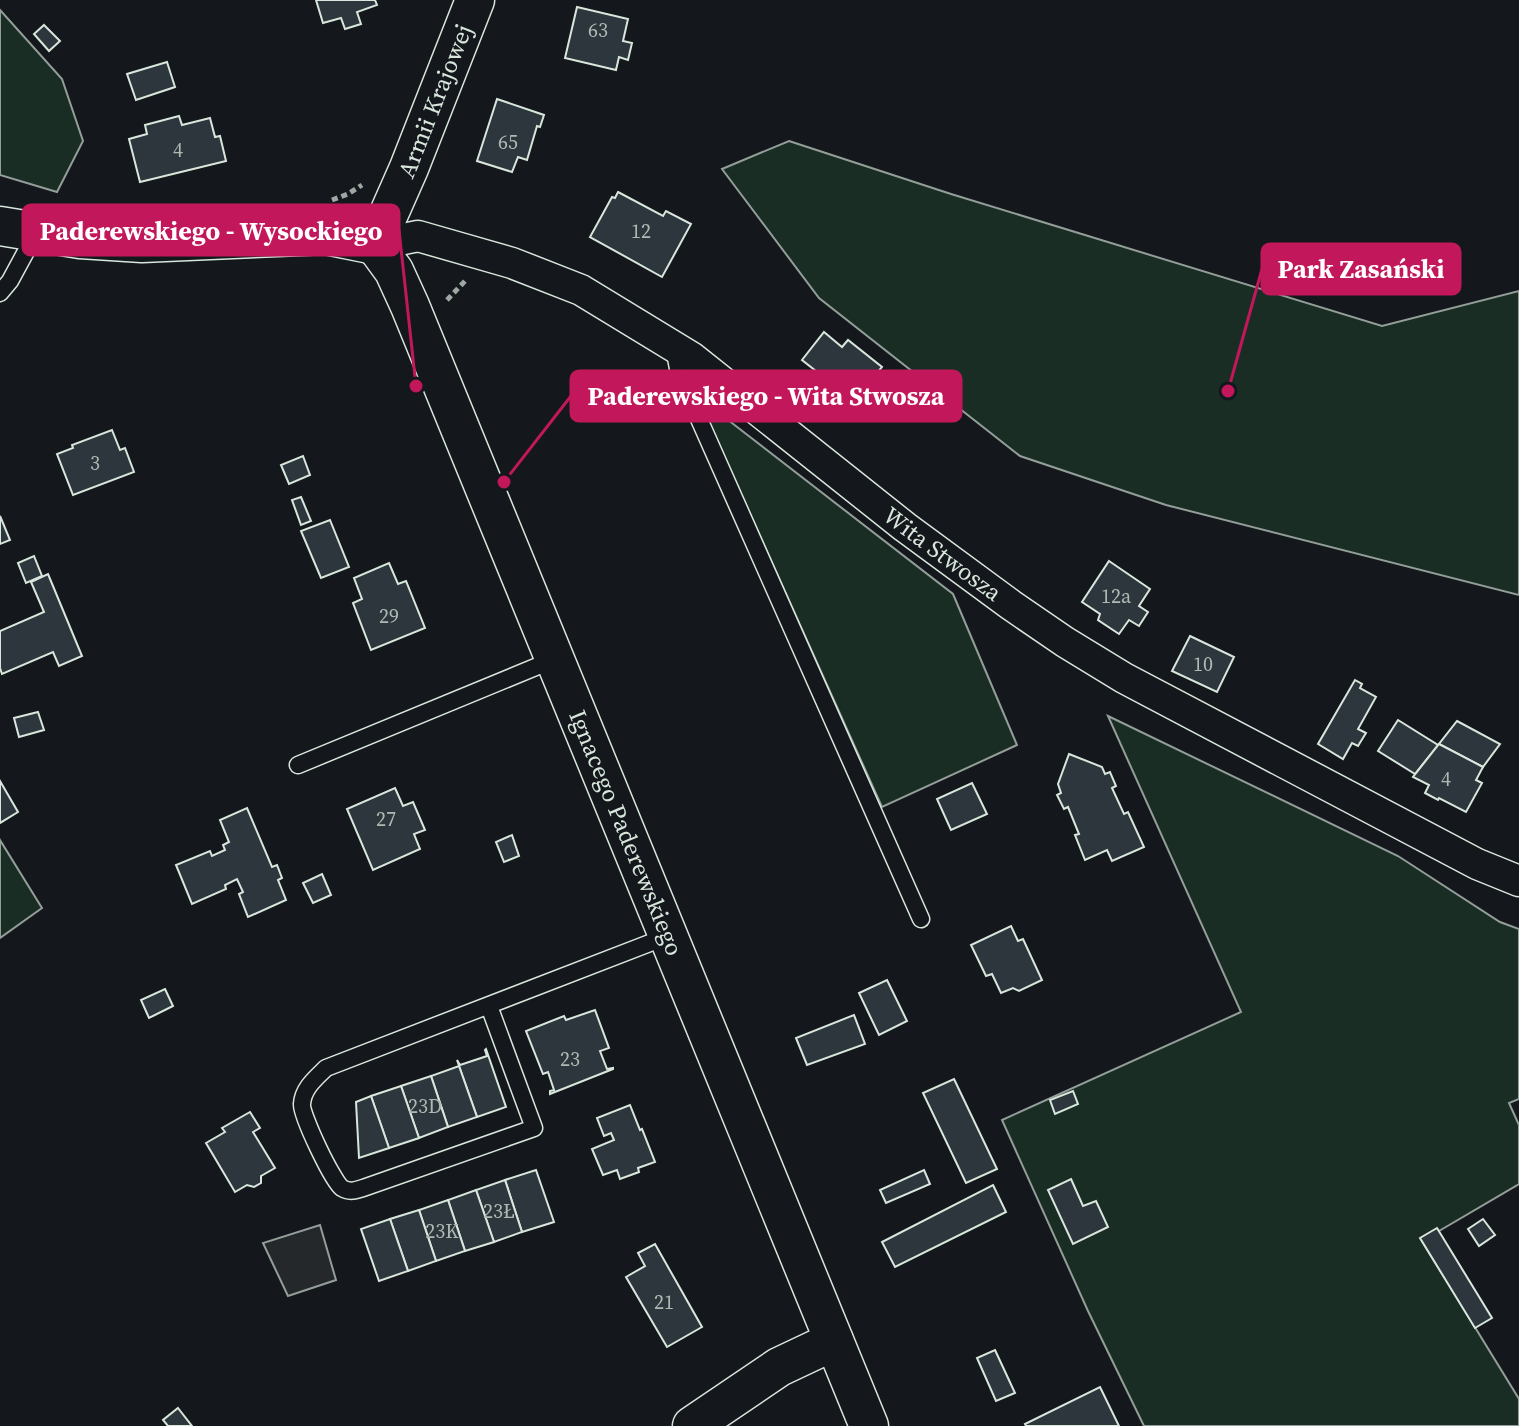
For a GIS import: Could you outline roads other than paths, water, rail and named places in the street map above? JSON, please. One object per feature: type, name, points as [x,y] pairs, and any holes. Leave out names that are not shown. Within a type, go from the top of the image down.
[{"type":"street","name":"Armii Krajowej","points":[[375,245],[475,0]]},
{"type":"street","points":[[18,230],[80,239],[142,243],[325,235],[375,245]]},
{"type":"street","name":"Wita Stwosza","points":[[375,245],[418,236],[512,263],[581,290],[691,357],[905,527],[1065,642],[1152,693],[1477,864],[1519,881]]},
{"type":"street","name":"Ignacego Paderewskiego","points":[[375,245],[394,271],[410,306],[869,1426]]},
{"type":"street","points":[[692,1426],[779,1367],[834,1341]]},
{"type":"lane","points":[[0,293],[10,281],[18,230]]},
{"type":"lane","points":[[674,347],[679,374],[921,919]]},
{"type":"lane","points":[[298,765],[555,659]]},
{"type":"lane","points":[[489,1006],[534,1128],[353,1191],[341,1187],[333,1178],[305,1118],[302,1103],[309,1084],[326,1068],[668,936]]},
{"type":"place","name":"Paderewskiego - Wysockiego","points":[[416,386]]},
{"type":"place","name":"Park Zasański","points":[[1228,391]]},
{"type":"place","name":"Paderewskiego - Wita Stwosza","points":[[504,482]]}]
